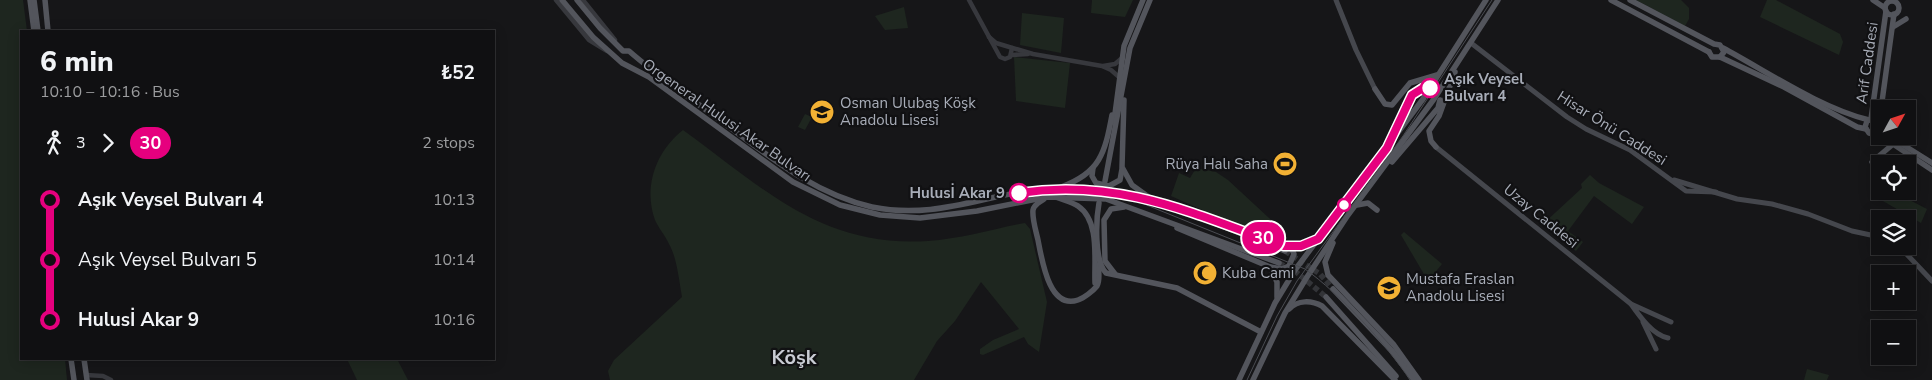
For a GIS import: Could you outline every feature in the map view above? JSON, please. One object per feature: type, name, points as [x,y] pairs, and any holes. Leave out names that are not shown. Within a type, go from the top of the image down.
[{"type":"main road","points":[[30,0],[34,30]]},
{"type":"main road","points":[[34,0],[38,30]]},
{"type":"main road","points":[[45,0],[48,30]]},
{"type":"main road","name":"Orgeneral Hulusi Akar Bulvarı","points":[[562,0],[593,38],[622,63],[649,77],[793,182],[819,197],[845,207],[890,217],[929,218],[1054,196],[1106,199],[1279,263]]},
{"type":"main road","name":"Orgeneral Hulusi Akar Bulvarı","points":[[577,0],[600,28],[623,51],[629,51],[794,174],[822,190],[848,200],[892,210],[923,211],[1057,188],[1117,192],[1152,200],[1285,251]]},
{"type":"main road","points":[[1093,168],[1092,176],[1096,183],[1109,186],[1120,180],[1122,167],[1122,58],[1128,34],[1143,0]]},
{"type":"main road","points":[[1057,188],[1075,181],[1093,168],[1106,148],[1115,103],[1136,30],[1150,0]]},
{"type":"main road","points":[[1336,0],[1356,50],[1375,89],[1385,104],[1392,105],[1413,81],[1431,78],[1440,72]]},
{"type":"main road","points":[[1239,380],[1275,304],[1295,270],[1423,99],[1486,0]]},
{"type":"main road","points":[[1253,380],[1285,313],[1337,232],[1458,64],[1498,0]]},
{"type":"main road","points":[[1611,0],[1709,52],[1714,58],[1720,57],[1784,87],[1857,127],[1866,129],[1871,134]]},
{"type":"main road","points":[[1630,0],[1714,44],[1720,45],[1819,99],[1870,119]]},
{"type":"main road","points":[[1874,0],[1887,4],[1898,2]]},
{"type":"main road","name":"Arif Caddesi","points":[[1883,100],[1894,14],[1898,10],[1898,2]]},
{"type":"main road","points":[[1887,4],[1894,14]]},
{"type":"main road","name":"Arif Caddesi","points":[[1866,129],[1866,123],[1870,119],[1887,4]]},
{"type":"main road","points":[[1893,27],[1906,19]]},
{"type":"main road","name":"Hisar Önü Caddesi","points":[[1472,43],[1567,116],[1592,132],[1630,150],[1686,191],[1716,192]]},
{"type":"main road","points":[[1709,52],[1714,44]]},
{"type":"main road","points":[[1720,57],[1723,48]]},
{"type":"main road","points":[[1436,146],[1431,141],[1429,131],[1445,102],[1458,64]]},
{"type":"main road","points":[[1105,181],[1122,78]]},
{"type":"main road","points":[[1413,81],[1420,86],[1423,99]]},
{"type":"main road","points":[[1387,148],[1410,97],[1418,90]]},
{"type":"main road","points":[[1372,184],[1427,122],[1438,108],[1440,100]]},
{"type":"main road","points":[[1112,145],[1115,103]]},
{"type":"main road","points":[[1880,155],[1892,145],[1932,170]]},
{"type":"main road","points":[[1903,145],[1932,163]]},
{"type":"main road","name":"Uzay Caddesi","points":[[1436,146],[1631,304],[1660,336],[1668,338]]},
{"type":"main road","points":[[1122,167],[1132,185],[1152,200]]},
{"type":"main road","name":"Hisar Önü Caddesi","points":[[1669,178],[1737,199],[1772,204],[1808,214],[1852,231],[1871,235]]},
{"type":"main road","points":[[1054,196],[1079,207],[1090,219],[1093,230],[1095,284],[1092,290]]},
{"type":"main road","points":[[1047,197],[1035,206],[1033,210],[1043,265],[1058,297],[1068,301],[1081,300],[1098,284],[1100,263],[1097,221],[1099,202]]},
{"type":"main road","points":[[1355,207],[1368,203],[1377,210]]},
{"type":"main road","points":[[1165,205],[1291,247],[1301,246],[1318,239]]},
{"type":"main road","points":[[1116,276],[1109,269],[1105,261],[1105,215],[1114,207],[1140,210]]},
{"type":"main road","points":[[1158,217],[1177,228],[1270,267],[1282,269],[1289,266],[1294,254],[1291,247]]},
{"type":"main road","points":[[1337,232],[1326,262],[1328,275],[1394,345],[1420,380]]},
{"type":"main road","points":[[1907,255],[1932,281]]},
{"type":"main road","points":[[1100,263],[1106,273],[1177,288],[1261,332]]},
{"type":"main road","points":[[1270,267],[1278,282],[1275,304]]},
{"type":"main road","points":[[1333,289],[1392,351],[1414,380]]},
{"type":"main road","points":[[1326,297],[1393,371],[1397,380]]},
{"type":"main road","points":[[1285,313],[1300,302],[1310,302],[1322,306],[1397,380]]},
{"type":"main road","name":"Uzay Caddesi","points":[[1631,304],[1671,322]]},
{"type":"main road","points":[[1641,317],[1656,349]]},
{"type":"main road","points":[[73,360],[75,380]]},
{"type":"main road","points":[[84,360],[86,377]]},
{"type":"street","points":[[556,0],[589,40],[607,52]]},
{"type":"street","points":[[583,0],[623,51]]},
{"type":"street","points":[[969,0],[1002,58],[1008,58],[1012,55],[1033,54]]},
{"type":"street","points":[[989,37],[1002,45],[1008,44],[1012,48],[1033,54],[1102,66],[1122,78]]},
{"type":"street","points":[[998,51],[1002,45]]},
{"type":"street","points":[[1012,48],[1012,55]]},
{"type":"street","points":[[1102,66],[1115,64],[1122,58]]},
{"type":"street","points":[[86,377],[103,376],[111,380]]},
{"type":"shaded area","points":[[0,0],[23,0],[27,30],[20,30],[20,360],[65,360],[67,380],[0,380]]},
{"type":"shaded area","points":[[1092,0],[1133,0],[1125,17],[1091,13]]},
{"type":"shaded area","points":[[1636,0],[1681,0],[1689,8],[1689,19],[1685,26]]},
{"type":"shaded area","points":[[1767,0],[1776,0],[1840,34],[1843,42],[1839,55],[1760,17]]},
{"type":"shaded area","points":[[904,7],[908,28],[885,30],[875,16]]},
{"type":"shaded area","points":[[1022,13],[1064,18],[1061,53],[1020,45]]},
{"type":"shaded area","points":[[1014,57],[1070,63],[1065,108],[1016,101]]},
{"type":"shaded area","points":[[805,114],[812,117],[805,130],[798,127]]},
{"type":"shaded area","points":[[683,130],[740,173],[796,210],[825,224],[856,235],[890,241],[928,241],[965,236],[1025,223],[1030,229],[1047,302],[1039,352],[1028,344],[1024,337],[983,355],[980,354],[980,349],[993,340],[1019,329],[981,282],[955,321],[937,341],[914,380],[610,380],[608,371],[614,360],[682,297],[672,250],[655,220],[652,208],[651,183],[659,159],[666,148]]},
{"type":"shaded area","points":[[1196,168],[1216,172],[1228,180],[1282,230],[1275,239],[1252,232],[1171,196],[1179,173],[1190,178]]},
{"type":"shaded area","points":[[1590,175],[1599,183],[1644,207],[1632,224],[1594,196],[1568,231],[1583,242],[1576,251],[1543,224],[1582,188],[1581,184]]},
{"type":"shaded area","points":[[1881,200],[1910,200],[1927,209],[1921,223],[1916,220],[1916,210],[1898,210]]},
{"type":"shaded area","points":[[1404,232],[1442,264],[1428,281],[1401,235]]},
{"type":"shaded area","points":[[347,360],[398,360],[408,380],[357,380]]},
{"type":"shaded area","points":[[1807,369],[1829,375],[1827,380],[1804,380]]},
{"type":"tunnel","points":[[1418,90],[1431,88],[1439,96]]},
{"type":"tunnel","points":[[1285,251],[1320,274],[1333,289]]},
{"type":"tunnel","points":[[1279,263],[1296,272],[1326,297]]},
{"type":"tram line","points":[[1247,380],[1277,316],[1297,281],[1403,136],[1492,0]]},
{"type":"tram line","points":[[1144,204],[1305,269],[1333,292],[1362,320],[1389,351],[1410,380]]},
{"type":"bus line","name":"30","points":[[1019,193],[1057,188],[1130,194],[1182,209],[1284,246],[1301,246],[1318,239],[1374,166],[1387,148],[1410,97],[1418,90],[1430,88]]},
{"type":"place","name":"Aşık Veysel Bulvarı 4","points":[[1430,88]]},
{"type":"place","name":"Osman Ulubaş Köşk Anadolu Lisesi","points":[[822,112]]},
{"type":"place","name":"Rüya Halı Saha","points":[[1285,164]]},
{"type":"place","name":"Hulusİ Akar 9","points":[[1019,193]]},
{"type":"place","name":"Kuba Cami","points":[[1205,273]]},
{"type":"place","name":"Mustafa Eraslan Anadolu Lisesi","points":[[1389,288]]},
{"type":"district","name":"Köşk","points":[[794,357]]}]
